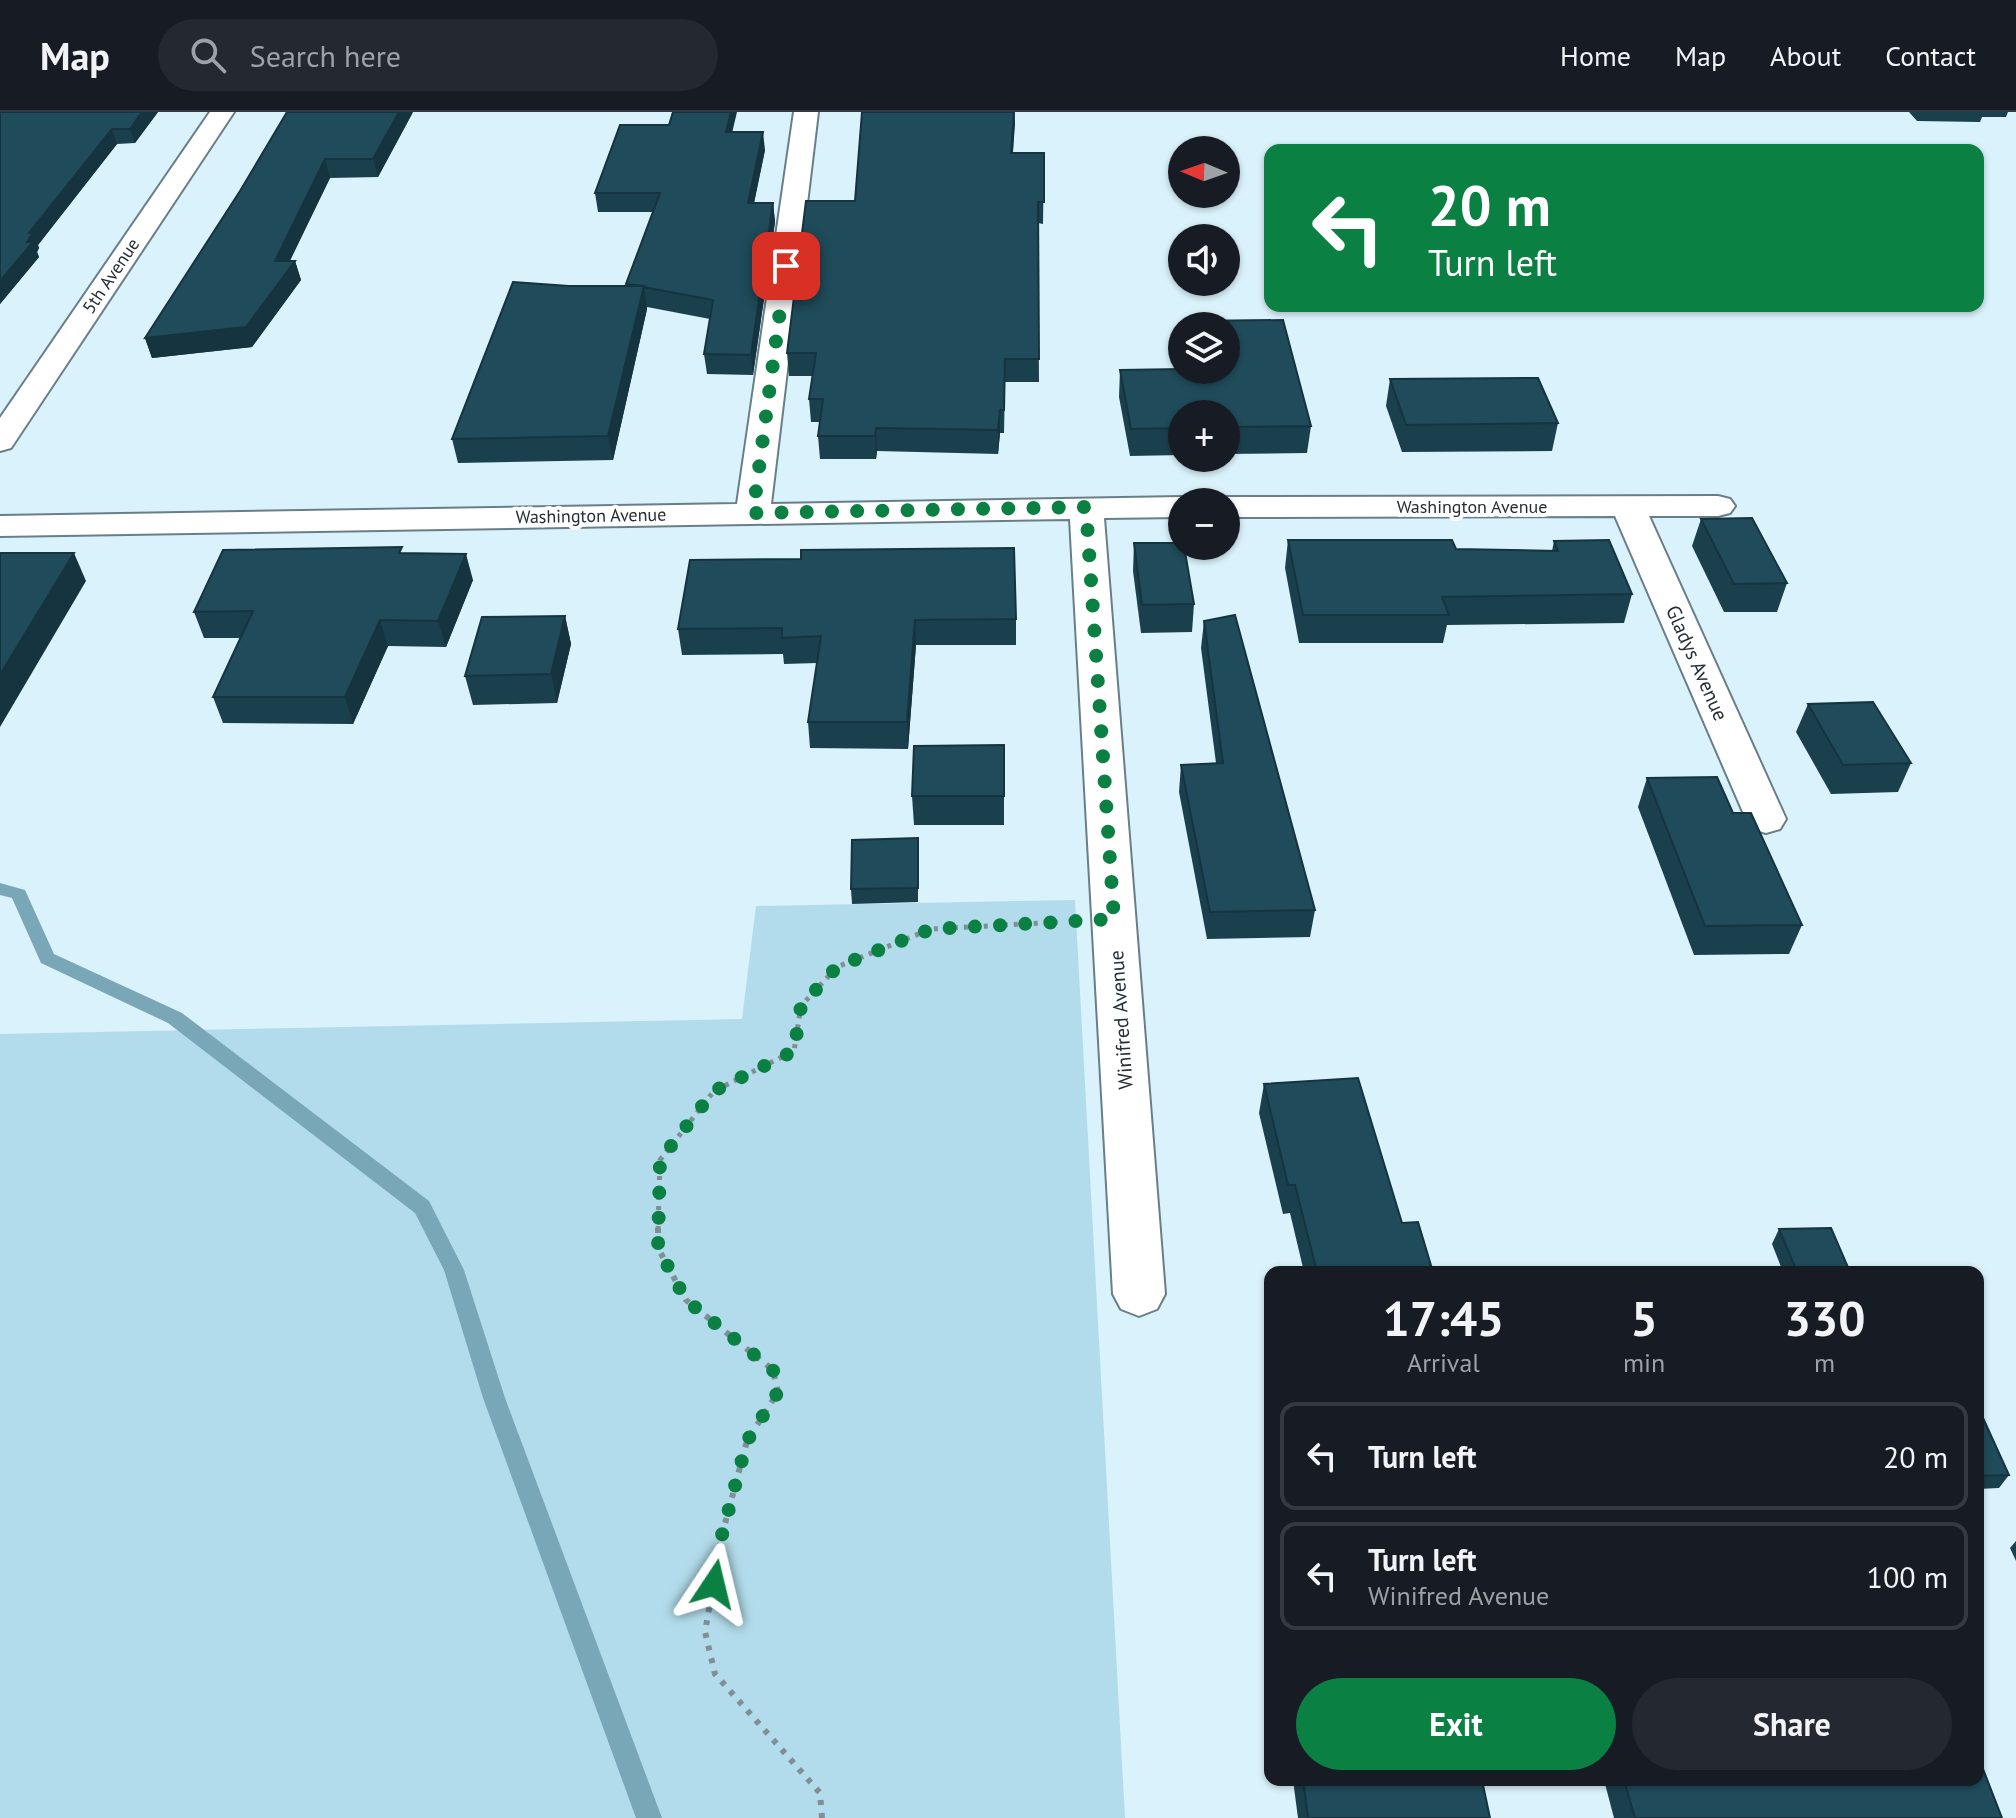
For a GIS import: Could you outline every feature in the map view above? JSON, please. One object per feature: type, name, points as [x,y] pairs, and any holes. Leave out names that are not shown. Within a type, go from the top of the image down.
[{"type":"street","name":"5th Avenue","points":[[0,441],[222,112]]},
{"type":"street","points":[[753,513],[806,112]]},
{"type":"street","name":"Washington Avenue","points":[[1240,507],[1718,506]]},
{"type":"street","name":"Winifred Avenue","points":[[1086,507],[1139,1294]]},
{"type":"street","name":"Washington Avenue","points":[[0,526],[1168,507]]},
{"type":"street","name":"Gladys Avenue","points":[[1628,507],[1766,819]]},
{"type":"path","points":[[822,1818],[820,1793],[715,1674],[705,1632],[722,1535],[747,1441],[778,1392],[773,1370],[686,1300],[658,1248],[660,1160],[714,1091],[794,1051],[801,1006],[837,967],[931,929],[1114,919]]},
{"type":"shaded area","points":[[1075,900],[1125,1818],[0,1818],[0,1034],[742,1019],[756,906]]},
{"type":"building","points":[[0,112],[142,112],[130,129],[112,129],[29,233],[33,233],[27,242],[33,242],[0,281]]},
{"type":"building","points":[[287,112],[399,112],[373,159],[325,159],[275,261],[295,261],[246,327],[145,338],[240,191]]},
{"type":"building","points":[[673,112],[731,112],[726,132],[763,132],[748,203],[773,203],[751,355],[704,354],[713,300],[626,284],[660,193],[595,193],[620,125],[669,125]]},
{"type":"building","points":[[862,112],[1014,112],[1011,153],[1044,153],[1044,202],[1038,202],[1039,359],[1005,359],[1004,410],[1000,410],[998,430],[876,428],[875,436],[818,436],[823,399],[809,399],[816,353],[787,353],[806,201],[855,201]]},
{"type":"building","points":[[513,282],[644,286],[608,436],[452,439]]},
{"type":"building","points":[[1240,320],[1283,320],[1311,426],[1240,427],[1240,400],[1168,400],[1168,428],[1131,429],[1120,370],[1168,369],[1168,384],[1240,384]]},
{"type":"building","points":[[1538,378],[1558,423],[1406,425],[1390,379]]},
{"type":"building","points":[[1752,518],[1787,583],[1734,584],[1701,519]]},
{"type":"building","points":[[1288,540],[1452,540],[1456,549],[1558,551],[1554,541],[1609,540],[1632,594],[1442,597],[1449,615],[1303,615]]},
{"type":"building","points":[[1134,543],[1168,543],[1168,560],[1186,560],[1194,604],[1142,605]]},
{"type":"building","points":[[402,547],[399,553],[466,554],[438,621],[380,620],[345,697],[213,697],[253,611],[194,612],[223,550]]},
{"type":"building","points":[[1014,548],[1016,619],[915,620],[907,722],[808,722],[821,636],[782,638],[782,628],[678,629],[690,560],[801,559],[801,550]]},
{"type":"building","points":[[0,553],[74,553],[0,675]]},
{"type":"building","points":[[1235,615],[1315,910],[1210,912],[1181,765],[1223,763],[1204,621]]},
{"type":"building","points":[[565,616],[551,674],[465,676],[482,617]]},
{"type":"building","points":[[1873,702],[1911,763],[1843,765],[1808,704]]},
{"type":"building","points":[[1004,745],[1004,796],[912,796],[914,746]]},
{"type":"building","points":[[1717,777],[1733,813],[1751,813],[1802,925],[1705,926],[1647,778]]},
{"type":"building","points":[[918,838],[918,888],[851,889],[852,840]]},
{"type":"building","points":[[1358,1078],[1402,1223],[1418,1222],[1431,1266],[1315,1266],[1295,1185],[1288,1185],[1264,1084]]},
{"type":"building","points":[[1831,1228],[1847,1266],[1794,1266],[1779,1229]]},
{"type":"building","points":[[1984,1420],[2009,1475],[1984,1476]]},
{"type":"building","points":[[1984,1772],[2002,1818],[1635,1818],[1626,1786],[1984,1786]]},
{"type":"building","points":[[1304,1786],[1483,1786],[1490,1818],[1308,1818]]},
{"type":"waterway","points":[[0,889],[19,894],[47,958],[175,1018],[422,1207],[454,1270],[494,1398],[649,1818]]},
{"type":"route","points":[[714,1584],[722,1535],[747,1441],[778,1392],[773,1370],[686,1300],[658,1248],[660,1160],[714,1091],[794,1051],[801,1006],[837,967],[931,929],[1114,919],[1086,507],[753,513],[786,266]]}]
